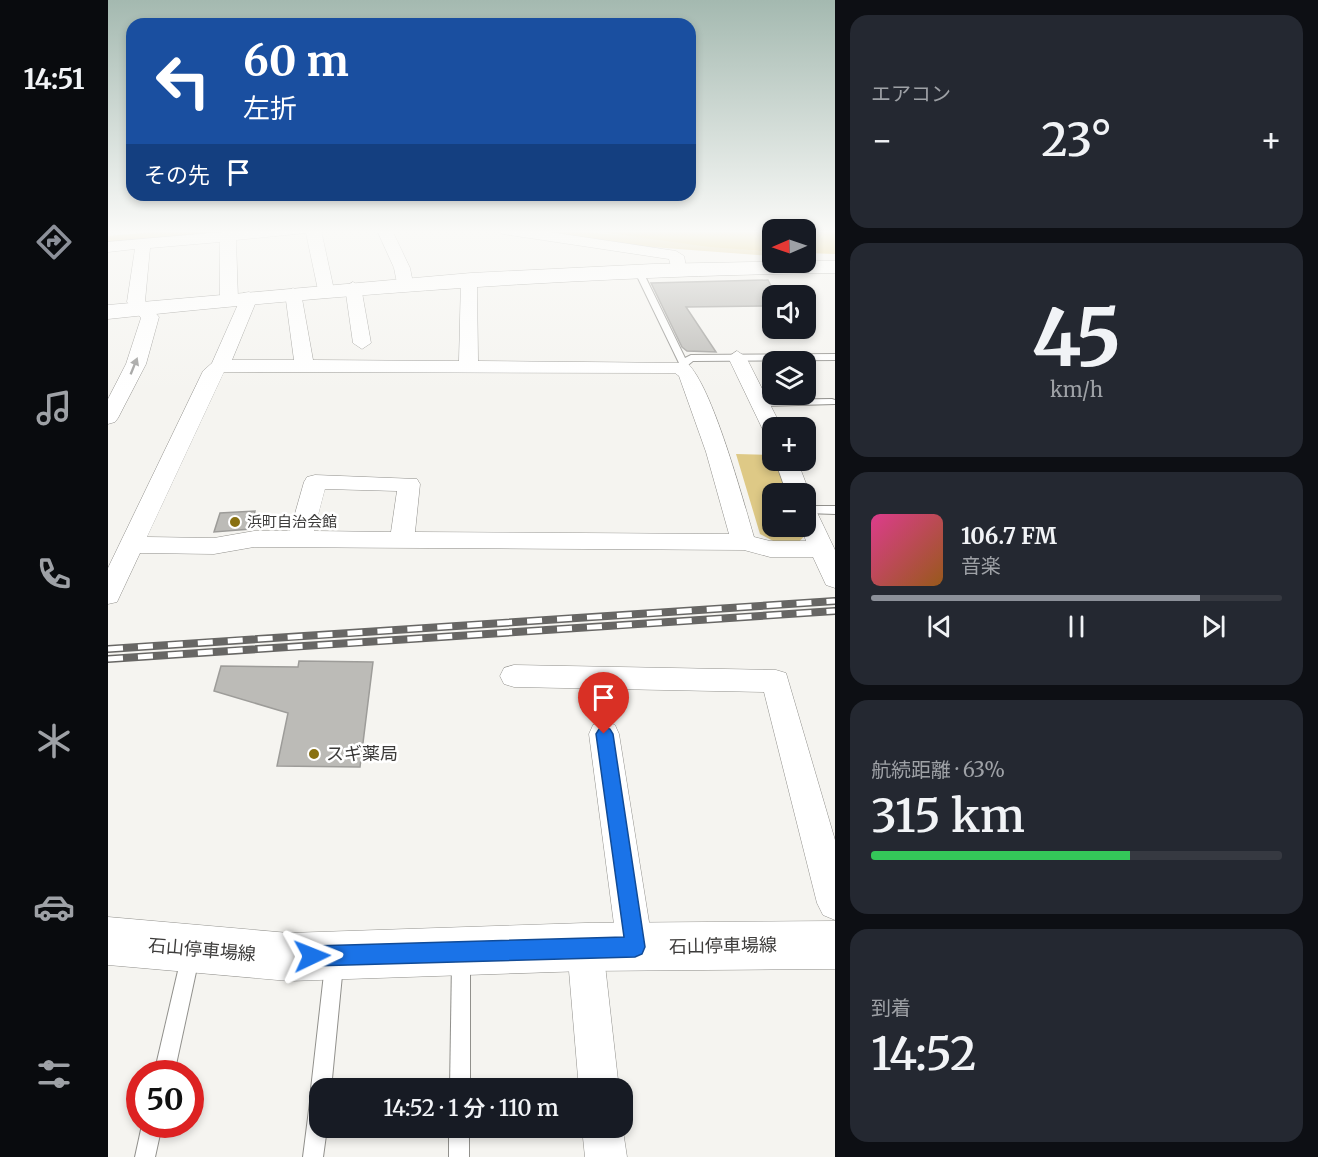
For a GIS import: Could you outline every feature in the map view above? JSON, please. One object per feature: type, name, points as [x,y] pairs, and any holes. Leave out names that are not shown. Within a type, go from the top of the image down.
[{"type":"main road","points":[[108,312],[392,284]]},
{"type":"main road","name":"石山停車場線","points":[[108,941],[289,957],[585,947],[835,945]]},
{"type":"street","points":[[108,418],[136,364],[150,317],[136,302],[138,284]]},
{"type":"street","points":[[220,366],[239,298],[236,284]]},
{"type":"street","points":[[325,284],[326,290]]},
{"type":"street","points":[[468,367],[469,284]]},
{"type":"street","points":[[353,287],[362,343]]},
{"type":"street","points":[[293,293],[305,367]]},
{"type":"street","points":[[737,357],[766,417]]},
{"type":"street","points":[[108,595],[213,371],[220,366],[468,367],[682,364],[688,374],[717,452],[744,542]]},
{"type":"street","points":[[300,540],[315,482],[409,484],[402,541]]},
{"type":"street","points":[[816,531],[830,561]]},
{"type":"street","points":[[131,545],[214,546],[254,539],[744,542],[830,561]]},
{"type":"street","points":[[513,676],[776,681],[835,903]]},
{"type":"street","points":[[604,734],[635,947]]},
{"type":"street","points":[[585,947],[598,1078]]},
{"type":"street","points":[[604,1138],[606,1157]]},
{"type":"lane","points":[[645,284],[682,364],[691,358],[835,357]]},
{"type":"lane","points":[[759,403],[832,402]]},
{"type":"lane","points":[[816,510],[835,510]]},
{"type":"lane","points":[[167,1060],[191,949]]},
{"type":"lane","points":[[460,1078],[461,951]]},
{"type":"lane","points":[[322,1078],[335,956]]},
{"type":"lane","points":[[145,1157],[150,1138]]},
{"type":"lane","points":[[314,1157],[316,1138]]},
{"type":"lane","points":[[459,1138],[459,1157]]},
{"type":"shaded area","points":[[736,454],[762,455],[762,471],[781,471],[786,483],[762,483],[762,535]]},
{"type":"shaded area","points":[[766,537],[803,537],[798,543],[777,543]]},
{"type":"building","points":[[651,284],[770,284],[762,285],[762,306],[686,307],[716,352],[687,351],[682,347]]},
{"type":"building","name":"浜町自治会館","points":[[255,511],[251,529],[214,532],[220,513]]},
{"type":"building","points":[[299,661],[373,662],[360,767],[277,766],[288,713],[214,691],[221,666],[298,667]]},
{"type":"railway","points":[[108,649],[835,601]]},
{"type":"railway","points":[[108,659],[835,611]]},
{"type":"place","name":"浜町自治会館","points":[[235,522]]},
{"type":"place","name":"スギ薬局","points":[[314,754]]},
{"type":"route","points":[[312,956],[635,947],[604,734]]}]
